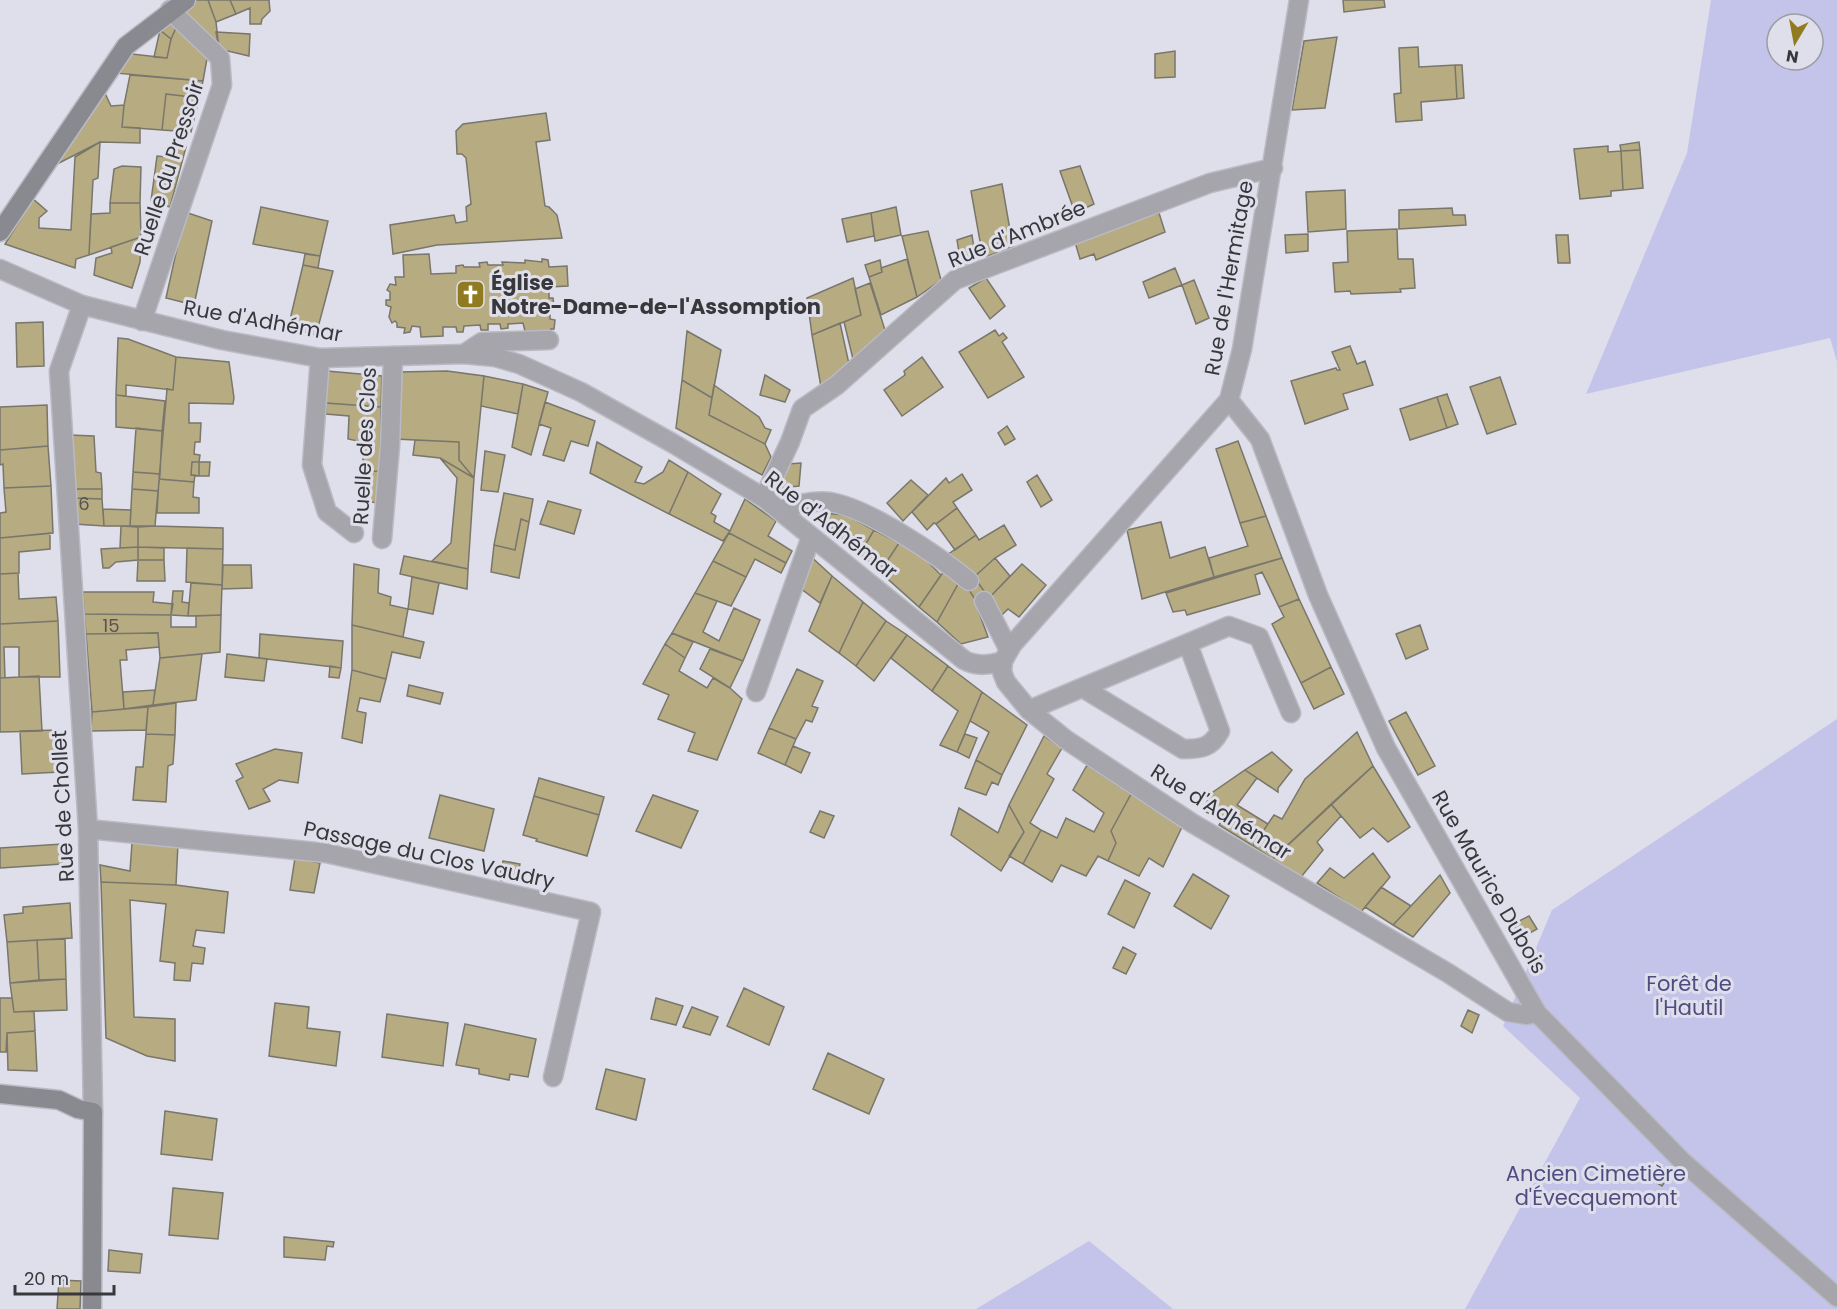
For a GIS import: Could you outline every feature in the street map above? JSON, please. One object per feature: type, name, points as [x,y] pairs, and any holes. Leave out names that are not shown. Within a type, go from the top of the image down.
[{"type":"street","points":[[0,232],[126,46],[186,0]]},
{"type":"street","name":"Rue de l'Hermitage","points":[[1006,656],[1012,645],[1229,400],[1242,349],[1299,0]]},
{"type":"street","name":"Ruelle du Pressoir","points":[[142,321],[222,85],[219,58],[170,10]]},
{"type":"street","name":"Rue d'Ambrée","points":[[764,498],[790,442],[802,409],[837,385],[955,280],[1210,183],[1273,168]]},
{"type":"street","name":"Rue d'Adhémar","points":[[0,269],[82,305],[222,340],[320,358],[464,354],[495,357],[519,364],[581,392],[764,498],[964,660],[990,666],[1006,656]]},
{"type":"street","name":"Rue de Chollet","points":[[82,305],[58,371],[88,829],[93,1112],[92,1309]]},
{"type":"street","points":[[464,354],[482,342],[549,340]]},
{"type":"street","name":"Ruelle des Clos","points":[[382,538],[390,446],[393,356]]},
{"type":"street","points":[[320,358],[312,465],[327,512],[354,533]]},
{"type":"street","name":"Rue Maurice Dubois","points":[[1229,400],[1260,439],[1318,595],[1386,748],[1537,1013],[1683,1162],[1837,1297]]},
{"type":"street","points":[[781,510],[799,503],[830,502],[868,515],[948,564],[969,581]]},
{"type":"street","points":[[756,692],[811,537]]},
{"type":"street","points":[[984,601],[1006,656]]},
{"type":"street","points":[[1029,710],[1229,627],[1259,637],[1292,713]]},
{"type":"street","points":[[1083,688],[1183,749],[1199,749],[1214,741],[1220,731],[1188,644]]},
{"type":"street","name":"Rue d'Adhémar","points":[[1006,656],[1002,672],[1006,682],[1029,710],[1065,739],[1192,823],[1448,973],[1508,1012],[1527,1016],[1537,1013]]},
{"type":"street","name":"Passage du Clos Vaudry","points":[[88,829],[326,853],[591,912],[554,1077]]},
{"type":"street","points":[[0,1094],[59,1100],[78,1109],[93,1112]]},
{"type":"green space","points":[[1711,0],[1837,0],[1837,362],[1830,338],[1586,394],[1687,153]]},
{"type":"green space","name":"Forêt de l'Hautil","points":[[1837,719],[1837,1309],[1465,1309],[1580,1098],[1503,1026],[1552,910]]},
{"type":"green space","points":[[1089,1241],[1173,1309],[976,1309]]},
{"type":"building","points":[[208,0],[216,22],[219,49],[203,37],[177,2]]},
{"type":"building","points":[[208,0],[230,0],[236,14],[216,22]]},
{"type":"building","points":[[230,0],[269,0],[270,11],[262,19],[261,24],[250,24],[250,8],[236,14]]},
{"type":"building","points":[[1343,0],[1384,0],[1385,7],[1344,12]]},
{"type":"building","points":[[164,18],[176,28],[171,39],[160,30]]},
{"type":"building","points":[[176,28],[208,53],[203,81],[115,73],[132,54],[167,58]]},
{"type":"building","points":[[160,30],[171,39],[167,58],[154,57]]},
{"type":"building","points":[[216,32],[250,34],[249,56],[219,49]]},
{"type":"building","points":[[1337,37],[1325,108],[1292,110],[1304,41]]},
{"type":"building","points":[[1418,47],[1419,67],[1455,65],[1457,99],[1421,102],[1422,120],[1396,122],[1394,94],[1401,93],[1399,48]]},
{"type":"building","points":[[1175,51],[1175,77],[1155,78],[1155,54]]},
{"type":"building","points":[[1455,65],[1462,65],[1464,98],[1457,99]]},
{"type":"building","points":[[130,75],[203,81],[199,98],[166,94],[162,130],[122,127]]},
{"type":"building","points":[[103,89],[111,106],[124,105],[122,127],[140,128],[140,143],[100,142],[57,164]]},
{"type":"building","points":[[166,94],[199,98],[191,132],[162,130]]},
{"type":"building","points":[[546,113],[550,140],[536,142],[545,206],[557,215],[562,238],[437,245],[393,254],[390,225],[454,215],[456,223],[467,221],[466,207],[471,204],[466,158],[462,154],[457,154],[456,131],[463,124]]},
{"type":"building","points":[[100,142],[98,178],[93,180],[89,255],[76,259],[75,268],[5,244],[33,199],[47,211],[39,218],[39,228],[71,230],[75,157]]},
{"type":"building","points":[[1639,142],[1640,150],[1621,151],[1620,145]]},
{"type":"building","points":[[170,145],[186,147],[170,207],[151,201],[157,156],[167,157]]},
{"type":"building","points":[[1608,146],[1608,152],[1621,151],[1623,190],[1611,191],[1611,196],[1580,199],[1574,149]]},
{"type":"building","points":[[1640,150],[1643,188],[1623,190],[1621,151]]},
{"type":"building","points":[[122,166],[141,167],[140,203],[110,203],[114,169]]},
{"type":"building","points":[[1080,166],[1094,204],[1075,213],[1060,171]]},
{"type":"building","points":[[1002,184],[1013,247],[983,258],[971,191]]},
{"type":"building","points":[[1345,190],[1346,229],[1308,232],[1306,192]]},
{"type":"building","points":[[110,203],[140,203],[141,237],[89,255],[91,214],[110,213]]},
{"type":"building","points":[[261,207],[328,221],[320,256],[253,244]]},
{"type":"building","points":[[896,207],[901,235],[875,241],[871,213]]},
{"type":"building","points":[[1452,208],[1453,215],[1465,215],[1466,225],[1399,229],[1399,210]]},
{"type":"building","points":[[1154,209],[1156,214],[1159,213],[1165,232],[1096,260],[1094,254],[1080,259],[1075,242]]},
{"type":"building","points":[[185,212],[212,221],[194,305],[166,298]]},
{"type":"building","points":[[871,213],[874,236],[847,242],[842,219]]},
{"type":"building","points":[[1397,229],[1398,259],[1413,259],[1415,288],[1400,289],[1401,292],[1351,294],[1350,291],[1335,292],[1333,263],[1348,262],[1347,231]]},
{"type":"building","points":[[928,231],[941,280],[917,297],[902,236]]},
{"type":"building","points":[[1308,234],[1308,251],[1286,253],[1285,235]]},
{"type":"building","points":[[972,235],[976,262],[962,270],[957,240]]},
{"type":"building","points":[[1556,235],[1568,235],[1570,263],[1558,263]]},
{"type":"building","points":[[141,237],[140,262],[132,288],[94,275],[96,258],[112,253],[111,247]]},
{"type":"building","points":[[305,254],[320,256],[318,268],[303,265]]},
{"type":"building","name":"Église Notre-Dame-de-l'Assomption","points":[[429,254],[431,274],[456,273],[456,266],[480,267],[479,263],[487,262],[488,265],[503,265],[502,262],[525,263],[525,260],[542,262],[542,259],[548,260],[549,267],[567,266],[568,286],[549,287],[549,298],[553,298],[554,306],[550,306],[550,319],[555,320],[554,329],[551,329],[550,334],[526,335],[523,323],[508,324],[508,328],[501,329],[500,324],[488,324],[488,330],[481,330],[480,325],[464,326],[463,332],[457,332],[456,327],[443,327],[443,336],[421,337],[420,327],[412,326],[410,332],[404,333],[405,328],[397,327],[397,323],[395,321],[392,323],[389,317],[391,307],[386,305],[386,300],[390,300],[390,292],[387,290],[390,284],[396,285],[395,277],[404,277],[403,255]]},
{"type":"building","points":[[907,259],[917,297],[881,315],[869,277],[882,272],[881,268]]},
{"type":"building","points":[[880,260],[882,272],[869,277],[865,265]]},
{"type":"building","points":[[303,265],[333,271],[316,335],[288,328]]},
{"type":"building","points":[[1175,268],[1182,285],[1149,298],[1143,282]]},
{"type":"building","points":[[853,278],[861,315],[812,335],[807,298]]},
{"type":"building","points":[[986,278],[1005,306],[990,319],[969,288]]},
{"type":"building","points":[[1194,280],[1209,318],[1196,324],[1182,285]]},
{"type":"building","points":[[870,283],[885,330],[853,359],[844,322],[861,315],[855,289]]},
{"type":"building","points":[[43,322],[44,366],[17,367],[16,323]]},
{"type":"building","points":[[840,323],[849,364],[821,387],[812,335]]},
{"type":"building","points":[[995,330],[999,336],[1003,333],[1007,338],[1002,342],[1024,377],[988,398],[959,352]]},
{"type":"building","points":[[687,331],[721,350],[712,398],[682,380]]},
{"type":"building","points":[[118,338],[128,339],[176,357],[173,390],[126,385],[126,396],[116,395]]},
{"type":"building","points":[[1350,346],[1357,364],[1365,361],[1373,385],[1343,394],[1348,409],[1305,424],[1291,381],[1336,368],[1340,370],[1332,352]]},
{"type":"building","points":[[176,357],[229,362],[233,404],[189,403],[189,423],[201,423],[200,442],[195,442],[194,454],[200,455],[199,462],[192,462],[191,475],[195,475],[194,482],[159,479],[167,389],[173,390]]},
{"type":"building","points":[[922,357],[943,387],[902,416],[884,390],[905,375],[904,371]]},
{"type":"building","points":[[327,371],[382,376],[381,407],[326,403]]},
{"type":"building","points":[[447,371],[484,376],[474,478],[459,460],[459,442],[395,439],[399,372]]},
{"type":"building","points":[[765,375],[790,390],[785,402],[760,395]]},
{"type":"building","points":[[484,376],[523,384],[518,414],[481,406]]},
{"type":"building","points":[[1500,377],[1516,424],[1487,434],[1470,387]]},
{"type":"building","points":[[682,380],[712,398],[709,415],[765,444],[771,457],[762,475],[676,428]]},
{"type":"building","points":[[523,384],[548,392],[531,455],[512,447]]},
{"type":"building","points":[[714,385],[759,417],[765,428],[771,430],[765,444],[709,415]]},
{"type":"building","points":[[1447,394],[1458,424],[1447,428],[1437,397]]},
{"type":"building","points":[[116,395],[165,401],[162,431],[116,427]]},
{"type":"building","points":[[1437,397],[1447,428],[1410,440],[1400,409]]},
{"type":"building","points":[[545,402],[595,421],[588,446],[571,441],[564,461],[543,455],[551,428],[539,424]]},
{"type":"building","points":[[326,403],[381,407],[380,471],[363,472],[363,442],[348,439],[349,416],[326,414]]},
{"type":"building","points":[[47,405],[48,446],[0,450],[0,407]]},
{"type":"building","points":[[1007,426],[1015,439],[1005,445],[998,433]]},
{"type":"building","points":[[136,428],[162,431],[160,474],[133,472]]},
{"type":"building","points":[[69,435],[94,436],[96,472],[101,473],[102,489],[73,489]]},
{"type":"building","points":[[415,440],[459,442],[459,460],[474,478],[440,458],[413,455]]},
{"type":"building","points":[[1238,441],[1266,516],[1240,523],[1216,449]]},
{"type":"building","points":[[597,442],[642,467],[635,482],[644,484],[663,472],[669,460],[688,472],[669,514],[590,473]]},
{"type":"building","points":[[48,446],[51,486],[4,488],[0,450]]},
{"type":"building","points":[[485,451],[505,455],[498,492],[481,490]]},
{"type":"building","points":[[440,458],[474,478],[468,569],[432,561],[451,543],[457,478]]},
{"type":"building","points":[[192,462],[199,462],[199,476],[191,475]]},
{"type":"building","points":[[199,462],[210,462],[209,476],[199,476]]},
{"type":"building","points":[[801,463],[799,486],[780,488],[787,464]]},
{"type":"building","points":[[380,471],[379,503],[362,501],[363,472]]},
{"type":"building","points":[[133,472],[160,474],[158,491],[132,489]]},
{"type":"building","points":[[688,472],[721,494],[711,513],[716,516],[714,522],[730,531],[723,541],[669,514]]},
{"type":"building","points":[[962,474],[972,490],[953,502],[957,508],[927,530],[912,512],[946,478],[949,483]]},
{"type":"building","points":[[1037,475],[1052,500],[1041,507],[1027,482]]},
{"type":"building","points":[[159,479],[194,482],[193,497],[199,498],[199,513],[157,513]]},
{"type":"building","points":[[911,480],[928,495],[903,521],[887,503]]},
{"type":"building","points":[[51,486],[53,533],[0,538],[0,513],[6,512],[4,488]]},
{"type":"building","points":[[73,489],[102,489],[102,499],[73,498]]},
{"type":"building","points":[[132,489],[158,491],[155,526],[130,526]]},
{"type":"building","points":[[504,493],[533,499],[529,522],[521,519],[515,550],[494,545]]},
{"type":"building","points":[[73,498],[102,499],[104,526],[74,524]]},
{"type":"building","points":[[745,499],[776,521],[768,536],[792,551],[786,563],[729,533]]},
{"type":"building","points":[[548,501],[581,510],[574,534],[540,524]]},
{"type":"building","points":[[957,508],[976,535],[955,550],[936,524]]},
{"type":"building","points":[[103,509],[131,510],[130,526],[104,526]]},
{"type":"building","points":[[822,513],[846,515],[874,530],[860,554],[818,517]]},
{"type":"building","points":[[1266,516],[1282,558],[1214,577],[1209,558],[1248,546],[1240,523]]},
{"type":"building","points":[[521,519],[529,522],[519,578],[491,572],[494,545],[515,550]]},
{"type":"building","points":[[1161,522],[1170,558],[1205,547],[1214,577],[1142,599],[1127,530]]},
{"type":"building","points":[[1004,525],[1016,545],[995,558],[974,577],[944,557],[976,535],[979,540]]},
{"type":"building","points":[[121,526],[138,527],[138,547],[120,548]]},
{"type":"building","points":[[138,527],[223,528],[223,549],[138,547]]},
{"type":"building","points":[[874,530],[899,543],[880,572],[860,554]]},
{"type":"building","points":[[50,533],[50,549],[19,552],[19,573],[0,574],[0,538]]},
{"type":"building","points":[[729,533],[786,563],[781,573],[755,559],[746,577],[713,561]]},
{"type":"building","points":[[899,543],[920,554],[941,575],[919,607],[880,572]]},
{"type":"building","points":[[138,547],[164,548],[164,560],[138,560]]},
{"type":"building","points":[[138,547],[138,560],[116,562],[109,568],[103,568],[101,549]]},
{"type":"building","points":[[187,548],[223,549],[222,585],[186,582]]},
{"type":"building","points":[[807,553],[832,576],[820,603],[796,585]]},
{"type":"building","points":[[404,556],[468,569],[467,589],[400,574]]},
{"type":"building","points":[[995,558],[1010,576],[989,598],[974,577]]},
{"type":"building","points":[[1282,558],[1299,599],[1279,607],[1262,572],[1255,575],[1260,594],[1187,615],[1185,610],[1173,612],[1166,593]]},
{"type":"building","points":[[138,560],[164,560],[165,581],[137,581]]},
{"type":"building","points":[[713,561],[746,577],[731,606],[695,593]]},
{"type":"building","points":[[354,564],[379,569],[378,593],[391,597],[390,605],[408,609],[403,637],[352,625]]},
{"type":"building","points":[[1022,564],[1046,585],[1019,617],[1008,609],[997,620],[989,598]]},
{"type":"building","points":[[223,565],[251,565],[252,588],[222,589]]},
{"type":"building","points":[[946,568],[958,584],[937,622],[919,607]]},
{"type":"building","points":[[18,573],[19,599],[56,597],[58,621],[0,624],[0,574]]},
{"type":"building","points":[[832,576],[863,602],[839,653],[809,631]]},
{"type":"building","points":[[412,577],[439,583],[433,614],[408,609]]},
{"type":"building","points":[[974,577],[989,598],[979,605],[965,584]]},
{"type":"building","points":[[191,583],[222,585],[221,615],[188,616]]},
{"type":"building","points":[[958,584],[962,587],[965,584],[979,605],[977,607],[988,637],[961,644],[937,622]]},
{"type":"building","points":[[173,591],[183,591],[182,602],[189,603],[188,616],[171,615]]},
{"type":"building","points":[[83,592],[154,592],[153,602],[173,604],[171,615],[84,614]]},
{"type":"building","points":[[695,593],[717,601],[703,632],[719,641],[734,608],[760,620],[743,661],[672,633]]},
{"type":"building","points":[[1299,599],[1331,667],[1301,683],[1272,624],[1284,617],[1279,607]]},
{"type":"building","points":[[863,602],[886,621],[856,666],[839,653]]},
{"type":"building","points":[[84,614],[171,615],[171,627],[196,627],[196,616],[221,615],[220,652],[160,658],[158,633],[86,634]]},
{"type":"building","points":[[58,621],[60,677],[19,677],[19,647],[4,647],[5,678],[0,678],[0,624]]},
{"type":"building","points":[[886,621],[907,635],[874,681],[856,666]]},
{"type":"building","points":[[352,625],[424,642],[420,658],[392,652],[386,679],[352,670]]},
{"type":"building","points":[[1420,625],[1428,649],[1406,659],[1396,634]]},
{"type":"building","points":[[158,633],[159,647],[126,650],[127,660],[120,660],[124,709],[92,712],[86,634]]},
{"type":"building","points":[[672,633],[693,642],[685,658],[665,644]]},
{"type":"building","points":[[260,634],[343,641],[341,668],[259,658]]},
{"type":"building","points":[[907,635],[948,666],[932,691],[891,658]]},
{"type":"building","points":[[665,644],[685,658],[679,671],[707,688],[713,678],[730,688],[742,699],[717,760],[688,751],[695,733],[658,719],[669,695],[643,684]]},
{"type":"building","points":[[710,649],[743,661],[730,688],[700,669]]},
{"type":"building","points":[[202,654],[196,700],[153,705],[160,658]]},
{"type":"building","points":[[227,654],[267,659],[264,681],[225,677]]},
{"type":"building","points":[[330,666],[341,668],[339,678],[329,677]]},
{"type":"building","points":[[948,666],[982,692],[957,752],[940,745],[958,711],[932,691]]},
{"type":"building","points":[[1331,667],[1344,694],[1314,709],[1301,683]]},
{"type":"building","points":[[797,669],[823,681],[812,706],[818,708],[812,722],[806,720],[796,739],[769,728]]},
{"type":"building","points":[[352,670],[386,679],[380,702],[360,698],[357,711],[366,713],[362,743],[342,738]]},
{"type":"building","points":[[39,676],[42,731],[0,732],[0,678]]},
{"type":"building","points":[[409,685],[443,693],[440,704],[407,696]]},
{"type":"building","points":[[155,690],[153,705],[124,709],[123,692]]},
{"type":"building","points":[[982,692],[1027,725],[1002,775],[976,760],[989,732],[970,721]]},
{"type":"building","points":[[176,703],[175,735],[146,734],[148,707]]},
{"type":"building","points":[[148,707],[146,730],[91,731],[92,712]]},
{"type":"building","points":[[1406,712],[1435,766],[1418,775],[1389,721]]},
{"type":"building","points":[[769,728],[796,739],[785,765],[758,753]]},
{"type":"building","points":[[58,730],[60,772],[22,774],[20,731]]},
{"type":"building","points":[[1357,732],[1373,766],[1273,859],[1253,846],[1274,815],[1282,819],[1305,779]]},
{"type":"building","points":[[146,734],[175,735],[173,764],[168,766],[166,802],[133,800],[136,767],[143,767]]},
{"type":"building","points":[[965,734],[977,738],[969,758],[957,752]]},
{"type":"building","points":[[1044,736],[1062,748],[1047,774],[1054,779],[1030,823],[1041,830],[1023,864],[1009,856],[1024,832],[1009,805]]},
{"type":"building","points":[[793,746],[810,753],[801,773],[785,765]]},
{"type":"building","points":[[275,749],[302,753],[298,783],[279,780],[263,789],[270,801],[249,809],[236,781],[243,777],[236,764]]},
{"type":"building","points":[[1272,752],[1292,770],[1278,788],[1278,792],[1245,770]]},
{"type":"building","points":[[976,760],[1002,775],[998,785],[992,782],[986,795],[965,788]]},
{"type":"building","points":[[1087,765],[1131,794],[1111,831],[1116,843],[1108,861],[1098,856],[1086,876],[1061,865],[1052,882],[1023,864],[1041,830],[1057,838],[1066,818],[1094,832],[1104,813],[1073,790]]},
{"type":"building","points":[[1373,766],[1410,827],[1388,842],[1373,828],[1360,838],[1331,804]]},
{"type":"building","points":[[1245,770],[1257,778],[1237,805],[1268,824],[1253,846],[1219,825],[1222,820],[1202,810],[1213,792]]},
{"type":"building","points":[[539,778],[604,797],[599,815],[534,796]]},
{"type":"building","points":[[1131,794],[1182,827],[1163,867],[1149,858],[1139,876],[1108,861],[1116,843],[1111,831]]},
{"type":"building","points":[[440,795],[494,809],[484,851],[429,838]]},
{"type":"building","points":[[653,795],[698,811],[681,848],[636,831]]},
{"type":"building","points":[[534,796],[599,815],[587,856],[523,835]]},
{"type":"building","points":[[1331,804],[1341,816],[1317,842],[1323,850],[1301,877],[1273,859]]},
{"type":"building","points":[[1009,805],[1024,832],[1001,871],[951,835],[959,808],[998,833]]},
{"type":"building","points":[[820,811],[834,816],[824,838],[810,832]]},
{"type":"building","points":[[132,843],[161,845],[178,843],[176,885],[101,882],[100,865],[130,871]]},
{"type":"building","points":[[62,844],[62,864],[0,868],[0,848]]},
{"type":"building","points":[[1373,853],[1390,877],[1361,912],[1317,883],[1330,868],[1344,878]]},
{"type":"building","points":[[295,858],[320,863],[314,893],[290,890]]},
{"type":"building","points":[[503,861],[520,864],[517,876],[502,881],[499,879]]},
{"type":"building","points":[[1193,874],[1229,896],[1211,929],[1174,906]]},
{"type":"building","points":[[1440,875],[1450,893],[1413,937],[1393,925]]},
{"type":"building","points":[[1125,880],[1150,893],[1134,928],[1108,914]]},
{"type":"building","points":[[101,882],[176,885],[228,892],[224,933],[196,930],[193,946],[205,948],[203,964],[192,963],[190,981],[174,980],[175,963],[160,961],[166,904],[130,900],[134,1017],[175,1019],[175,1061],[147,1056],[106,1038]]},
{"type":"building","points":[[1381,887],[1411,906],[1393,925],[1365,907]]},
{"type":"building","points":[[70,903],[72,938],[7,942],[4,915],[23,913],[23,907]]},
{"type":"building","points":[[1529,916],[1537,929],[1521,938],[1513,924]]},
{"type":"building","points":[[65,939],[66,979],[39,980],[37,940]]},
{"type":"building","points":[[37,940],[39,980],[10,983],[7,942]]},
{"type":"building","points":[[1123,947],[1136,954],[1126,974],[1113,968]]},
{"type":"building","points":[[66,979],[67,1010],[14,1012],[10,983]]},
{"type":"building","points":[[744,988],[784,1007],[769,1045],[727,1026]]},
{"type":"building","points":[[0,998],[12,998],[14,1012],[34,1011],[35,1031],[7,1033],[6,1052],[0,1052]]},
{"type":"building","points":[[656,998],[683,1006],[676,1025],[651,1019]]},
{"type":"building","points":[[275,1003],[309,1007],[307,1028],[340,1032],[336,1066],[269,1056]]},
{"type":"building","points":[[692,1007],[718,1017],[710,1035],[683,1027]]},
{"type":"building","points":[[1468,1010],[1479,1015],[1472,1033],[1461,1026]]},
{"type":"building","points":[[387,1014],[448,1023],[443,1066],[382,1057]]},
{"type":"building","points":[[465,1024],[536,1039],[528,1077],[510,1074],[509,1080],[479,1074],[479,1069],[456,1065]]},
{"type":"building","points":[[35,1031],[37,1071],[8,1070],[7,1033]]},
{"type":"building","points":[[828,1053],[884,1079],[869,1114],[813,1089]]},
{"type":"building","points":[[606,1069],[645,1079],[636,1120],[596,1109]]},
{"type":"building","points":[[165,1111],[217,1119],[212,1160],[161,1154]]},
{"type":"building","points":[[1660,1164],[1671,1173],[1662,1186],[1652,1180]]},
{"type":"building","points":[[173,1188],[223,1193],[218,1239],[169,1235]]},
{"type":"building","points":[[284,1237],[334,1242],[333,1247],[327,1246],[325,1260],[284,1257]]},
{"type":"building","points":[[109,1250],[142,1254],[140,1273],[108,1271]]},
{"type":"building","points":[[59,1280],[81,1281],[80,1309],[57,1309]]},
{"type":"place","name":"Église Notre-Dame-de-l'Assomption","points":[[470,295]]},
{"type":"park label","name":"Ancien Cimetière d'Évecquemont","points":[[1596,1186]]}]
